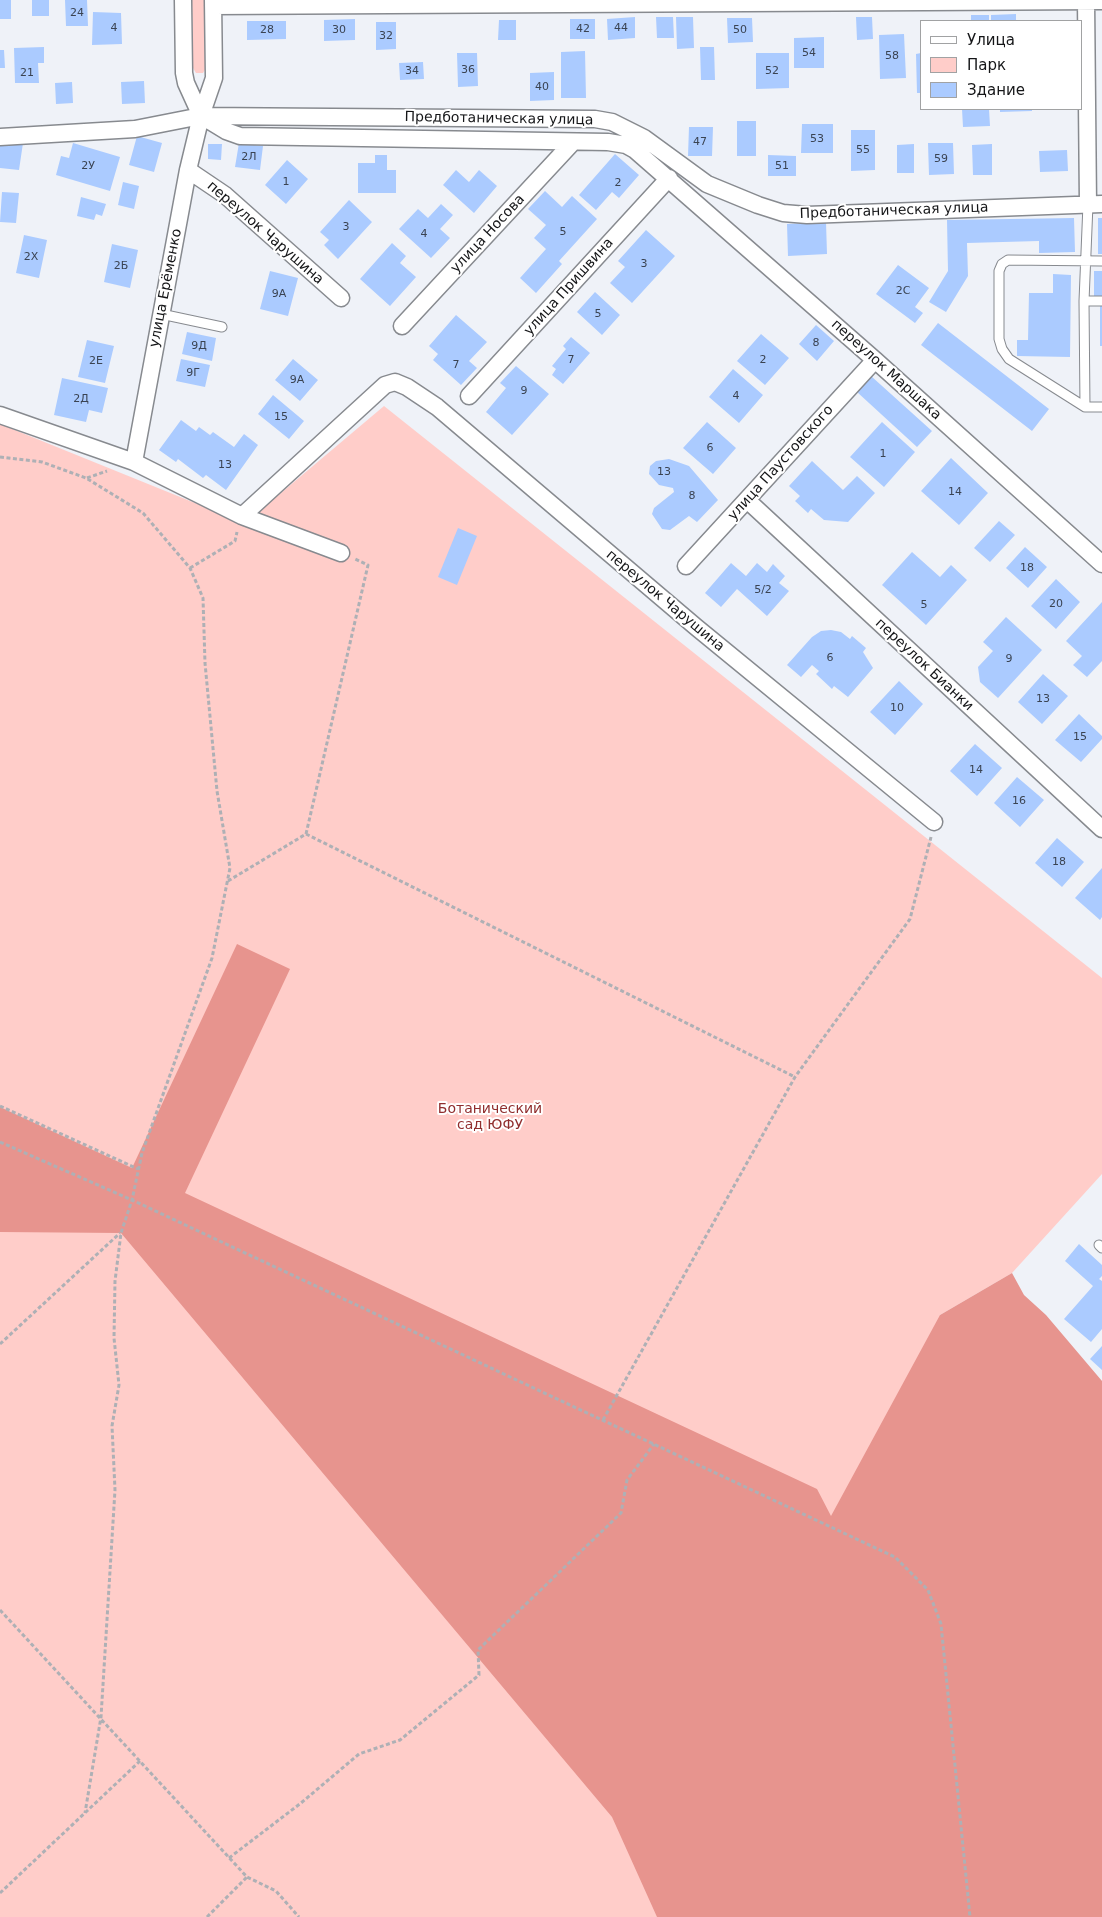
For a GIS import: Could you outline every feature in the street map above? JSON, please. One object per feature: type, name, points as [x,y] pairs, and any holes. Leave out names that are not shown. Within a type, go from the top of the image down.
[{"type":"street","points":[[182,0],[184,73],[186,83],[201,116]]},
{"type":"street","points":[[213,3],[1091,1],[1095,204]]},
{"type":"street","name":"улица Ерёменко","points":[[134,462],[188,170],[201,116],[214,78],[213,3]]},
{"type":"street","name":"Предботаническая улица","points":[[201,116],[240,136],[608,142],[626,145],[636,150],[668,178]]},
{"type":"street","name":"Предботаническая улица","points":[[0,137],[136,129],[201,116],[595,119],[612,122],[644,138],[707,184],[783,213],[806,215],[1095,204]]},
{"type":"street","name":"улица Носова","points":[[402,326],[573,142]]},
{"type":"street","name":"переулок Чарушина","points":[[188,170],[225,195],[341,298]]},
{"type":"street","name":"переулок Маршака","points":[[668,178],[875,360],[1102,564]]},
{"type":"street","name":"улица Пришвина","points":[[469,396],[668,178]]},
{"type":"street","name":"улица Паустовского","points":[[686,566],[875,360]]},
{"type":"street","name":"переулок Чарушина","points":[[242,516],[385,385],[395,382],[407,386],[437,407],[696,627],[934,822]]},
{"type":"street","points":[[0,415],[134,462],[242,516],[341,554]]},
{"type":"street","name":"переулок Бианки","points":[[747,500],[1102,829]]},
{"type":"lane","points":[[1085,407],[1085,260],[1095,204]]},
{"type":"lane","points":[[1102,261],[1008,260],[1002,264],[999,271],[999,339],[1002,349],[1009,359],[1085,407],[1102,407]]},
{"type":"lane","points":[[1084,301],[1102,301]]},
{"type":"lane","points":[[161,314],[222,327]]},
{"type":"path","points":[[0,457],[42,462],[86,478],[142,513],[190,568],[203,598],[205,663],[217,790],[230,868],[212,958],[142,1153],[132,1200],[121,1232],[115,1281],[114,1338],[118,1385],[112,1426],[115,1490],[101,1717],[85,1813]]},
{"type":"path","points":[[190,568],[235,541],[242,516]]},
{"type":"path","points":[[227,881],[306,834],[368,565],[341,554]]},
{"type":"path","points":[[603,1420],[795,1077],[910,919],[934,822]]},
{"type":"path","points":[[306,834],[795,1077]]},
{"type":"path","points":[[0,1106],[138,1169]]},
{"type":"path","points":[[0,1142],[132,1200],[895,1557],[928,1590],[941,1624],[970,1917]]},
{"type":"path","points":[[0,1344],[121,1232]]},
{"type":"path","points":[[229,1858],[301,1803],[359,1754],[400,1740],[479,1675],[478,1650],[621,1513],[627,1480],[654,1444]]},
{"type":"path","points":[[0,1610],[247,1877],[276,1891],[299,1917]]},
{"type":"path","points":[[0,1893],[140,1761]]},
{"type":"path","points":[[207,1917],[247,1877]]},
{"type":"green space","points":[[192,0],[206,0],[206,68],[203,73],[196,73],[193,68]]},
{"type":"green space","name":"Ботанический сад ЮФУ","points":[[384,406],[1102,978],[1102,1174],[1012,1273],[940,1315],[956,1917],[0,1917],[0,424],[237,520],[256,514]]},
{"type":"shaded area","points":[[237,944],[290,969],[185,1193],[817,1489],[831,1516],[940,1315],[1012,1273],[1024,1295],[1046,1315],[1102,1381],[1102,1917],[657,1917],[612,1817],[121,1233],[0,1232],[0,1107],[132,1168]]},
{"type":"building","points":[[0,0],[11,0],[11,19],[0,19]]},
{"type":"building","points":[[32,0],[49,0],[49,16],[32,16]]},
{"type":"building","points":[[65,0],[87,0],[88,26],[66,26]]},
{"type":"building","points":[[93,12],[121,13],[122,44],[92,45]]},
{"type":"building","points":[[1016,14],[1016,20],[991,20],[991,15]]},
{"type":"building","points":[[971,15],[989,15],[989,20],[971,20]]},
{"type":"building","points":[[635,17],[635,38],[608,40],[607,19]]},
{"type":"building","points":[[656,17],[673,17],[674,38],[657,38]]},
{"type":"building","points":[[676,17],[693,17],[694,48],[677,49]]},
{"type":"building","points":[[856,17],[872,17],[873,39],[857,40]]},
{"type":"building","points":[[727,18],[752,18],[753,42],[728,43]]},
{"type":"building","points":[[355,19],[355,40],[324,41],[324,20]]},
{"type":"building","points":[[570,19],[595,19],[595,39],[570,39]]},
{"type":"building","points":[[499,20],[516,20],[516,40],[498,40]]},
{"type":"building","points":[[247,21],[286,21],[286,39],[247,40]]},
{"type":"building","points":[[376,22],[396,22],[396,49],[376,50]]},
{"type":"building","points":[[904,34],[906,78],[880,79],[879,35]]},
{"type":"building","points":[[824,37],[824,68],[794,68],[794,38]]},
{"type":"building","points":[[44,47],[44,63],[38,63],[39,83],[15,83],[14,48]]},
{"type":"building","points":[[700,47],[714,47],[715,80],[701,80]]},
{"type":"building","points":[[0,50],[4,50],[5,68],[0,68]]},
{"type":"building","points":[[585,51],[586,98],[561,98],[561,52]]},
{"type":"building","points":[[457,53],[477,53],[478,86],[458,87]]},
{"type":"building","points":[[756,53],[789,53],[789,88],[756,89]]},
{"type":"building","points":[[920,53],[920,93],[917,93],[916,54]]},
{"type":"building","points":[[423,62],[424,79],[400,80],[399,63]]},
{"type":"building","points":[[554,72],[554,100],[530,101],[530,73]]},
{"type":"building","points":[[144,81],[145,103],[122,104],[121,82]]},
{"type":"building","points":[[72,82],[73,103],[56,104],[55,83]]},
{"type":"building","points":[[962,110],[989,110],[990,126],[963,127]]},
{"type":"building","points":[[1000,110],[1032,110],[1032,111],[1000,112]]},
{"type":"building","points":[[737,121],[756,121],[756,156],[737,156]]},
{"type":"building","points":[[802,124],[833,124],[833,153],[801,153]]},
{"type":"building","points":[[689,127],[713,127],[712,156],[688,156]]},
{"type":"building","points":[[851,130],[875,130],[875,170],[851,171]]},
{"type":"building","points":[[137,136],[162,143],[154,172],[129,165]]},
{"type":"building","points":[[23,143],[19,170],[0,168],[0,144]]},
{"type":"building","points":[[73,143],[120,157],[110,191],[56,175],[61,156],[69,158]]},
{"type":"building","points":[[239,143],[263,146],[260,170],[235,167]]},
{"type":"building","points":[[928,143],[953,143],[954,174],[929,175]]},
{"type":"building","points":[[208,144],[222,144],[221,160],[208,159]]},
{"type":"building","points":[[914,144],[914,173],[897,173],[897,145]]},
{"type":"building","points":[[992,144],[992,175],[973,175],[972,145]]},
{"type":"building","points":[[1067,150],[1068,171],[1040,172],[1039,151]]},
{"type":"building","points":[[615,154],[639,175],[619,198],[612,192],[596,210],[579,195]]},
{"type":"building","points":[[375,155],[387,155],[387,170],[396,170],[396,193],[358,193],[358,163],[375,163]]},
{"type":"building","points":[[768,155],[796,156],[796,176],[768,176]]},
{"type":"building","points":[[287,160],[308,179],[286,204],[265,185]]},
{"type":"building","points":[[456,170],[469,182],[479,170],[497,186],[474,213],[443,185]]},
{"type":"building","points":[[123,182],[139,186],[134,209],[118,205]]},
{"type":"building","points":[[545,191],[562,207],[572,196],[597,219],[559,261],[562,264],[536,293],[520,278],[546,249],[534,238],[546,225],[528,209]]},
{"type":"building","points":[[2,192],[19,193],[16,223],[0,222]]},
{"type":"building","points":[[81,197],[106,204],[102,216],[96,214],[94,220],[77,216]]},
{"type":"building","points":[[349,200],[372,222],[338,259],[324,245],[329,240],[320,232]]},
{"type":"building","points":[[441,204],[453,215],[440,229],[450,238],[431,258],[399,229],[418,209],[428,218]]},
{"type":"building","points":[[1074,218],[1075,252],[1039,253],[1039,241],[967,243],[968,276],[946,312],[929,302],[948,271],[947,220]]},
{"type":"building","points":[[1098,218],[1102,218],[1102,254],[1098,254]]},
{"type":"building","points":[[826,222],[827,254],[788,256],[787,224]]},
{"type":"building","points":[[646,230],[675,256],[632,303],[610,283],[625,267],[618,261]]},
{"type":"building","points":[[24,235],[47,240],[39,278],[16,273]]},
{"type":"building","points":[[392,243],[406,256],[400,263],[416,277],[390,306],[360,279]]},
{"type":"building","points":[[112,244],[138,250],[130,288],[104,282]]},
{"type":"building","points":[[898,265],[929,288],[915,307],[923,313],[915,323],[876,294]]},
{"type":"building","points":[[270,271],[298,278],[288,316],[260,309]]},
{"type":"building","points":[[1094,271],[1102,271],[1102,296],[1094,296]]},
{"type":"building","points":[[1053,274],[1071,275],[1070,357],[1017,356],[1017,340],[1028,340],[1029,293],[1053,293]]},
{"type":"building","points":[[595,292],[620,315],[602,335],[577,312]]},
{"type":"building","points":[[1100,306],[1102,306],[1102,346],[1100,346]]},
{"type":"building","points":[[456,315],[487,342],[469,361],[477,368],[461,385],[433,360],[438,354],[429,346]]},
{"type":"building","points":[[938,323],[1049,409],[1032,431],[921,345]]},
{"type":"building","points":[[816,325],[834,341],[817,361],[799,344]]},
{"type":"building","points":[[187,332],[216,338],[212,361],[182,354]]},
{"type":"building","points":[[761,334],[789,358],[765,385],[737,361]]},
{"type":"building","points":[[571,337],[590,353],[563,384],[552,375],[556,369],[552,366],[566,349],[563,346]]},
{"type":"building","points":[[87,340],[114,346],[105,383],[78,377]]},
{"type":"building","points":[[181,359],[210,365],[205,387],[176,381]]},
{"type":"building","points":[[293,359],[318,380],[300,401],[275,380]]},
{"type":"building","points":[[516,366],[549,394],[512,435],[486,412],[506,388],[500,383]]},
{"type":"building","points":[[733,369],[763,395],[739,423],[709,397]]},
{"type":"building","points":[[871,376],[932,431],[917,447],[857,392]]},
{"type":"building","points":[[62,378],[108,388],[102,413],[89,410],[86,422],[54,415]]},
{"type":"building","points":[[273,395],[304,421],[289,439],[258,414]]},
{"type":"building","points":[[181,420],[196,431],[199,427],[210,435],[213,432],[234,447],[244,434],[258,445],[226,490],[206,475],[203,478],[178,459],[176,462],[159,450]]},
{"type":"building","points":[[707,422],[736,448],[713,474],[683,448]]},
{"type":"building","points":[[882,422],[915,452],[884,487],[850,457]]},
{"type":"building","points":[[951,458],[988,493],[959,525],[921,491]]},
{"type":"building","points":[[669,459],[689,466],[718,500],[697,522],[689,516],[670,530],[662,529],[652,514],[654,508],[674,492],[673,488],[659,485],[649,474],[650,466],[656,461]]},
{"type":"building","points":[[812,461],[843,490],[857,476],[875,493],[848,522],[824,520],[811,509],[808,513],[795,501],[800,496],[789,486]]},
{"type":"building","points":[[999,521],[1015,535],[990,562],[974,548]]},
{"type":"building","points":[[458,528],[477,536],[457,585],[438,577]]},
{"type":"building","points":[[1025,547],[1047,567],[1028,588],[1006,568]]},
{"type":"building","points":[[912,552],[940,577],[951,565],[967,580],[926,625],[882,585]]},
{"type":"building","points":[[731,563],[746,576],[757,563],[767,572],[773,564],[785,576],[779,583],[789,591],[767,616],[737,589],[721,607],[705,593]]},
{"type":"building","points":[[1056,579],[1080,602],[1056,629],[1031,606]]},
{"type":"building","points":[[1102,602],[1102,661],[1087,677],[1073,665],[1082,656],[1066,641]]},
{"type":"building","points":[[1006,617],[1042,650],[998,698],[980,682],[978,667],[993,651],[983,642]]},
{"type":"building","points":[[821,631],[841,632],[850,639],[852,636],[866,648],[863,652],[873,668],[848,697],[834,686],[832,689],[816,674],[819,671],[812,665],[801,677],[787,665],[812,637]]},
{"type":"building","points":[[1043,674],[1068,696],[1042,724],[1018,702]]},
{"type":"building","points":[[899,681],[923,704],[895,735],[870,712]]},
{"type":"building","points":[[1079,714],[1102,736],[1102,739],[1081,762],[1055,740]]},
{"type":"building","points":[[975,744],[1002,768],[977,796],[950,771]]},
{"type":"building","points":[[1017,777],[1044,800],[1020,827],[994,803]]},
{"type":"building","points":[[1057,838],[1084,862],[1062,887],[1035,863]]},
{"type":"building","points":[[1102,868],[1102,917],[1100,920],[1075,898]]},
{"type":"building","points":[[1079,1244],[1102,1265],[1102,1276],[1099,1279],[1102,1281],[1102,1329],[1091,1342],[1064,1319],[1093,1286],[1065,1261]]},
{"type":"building","points":[[1102,1346],[1102,1370],[1090,1359]]}]
